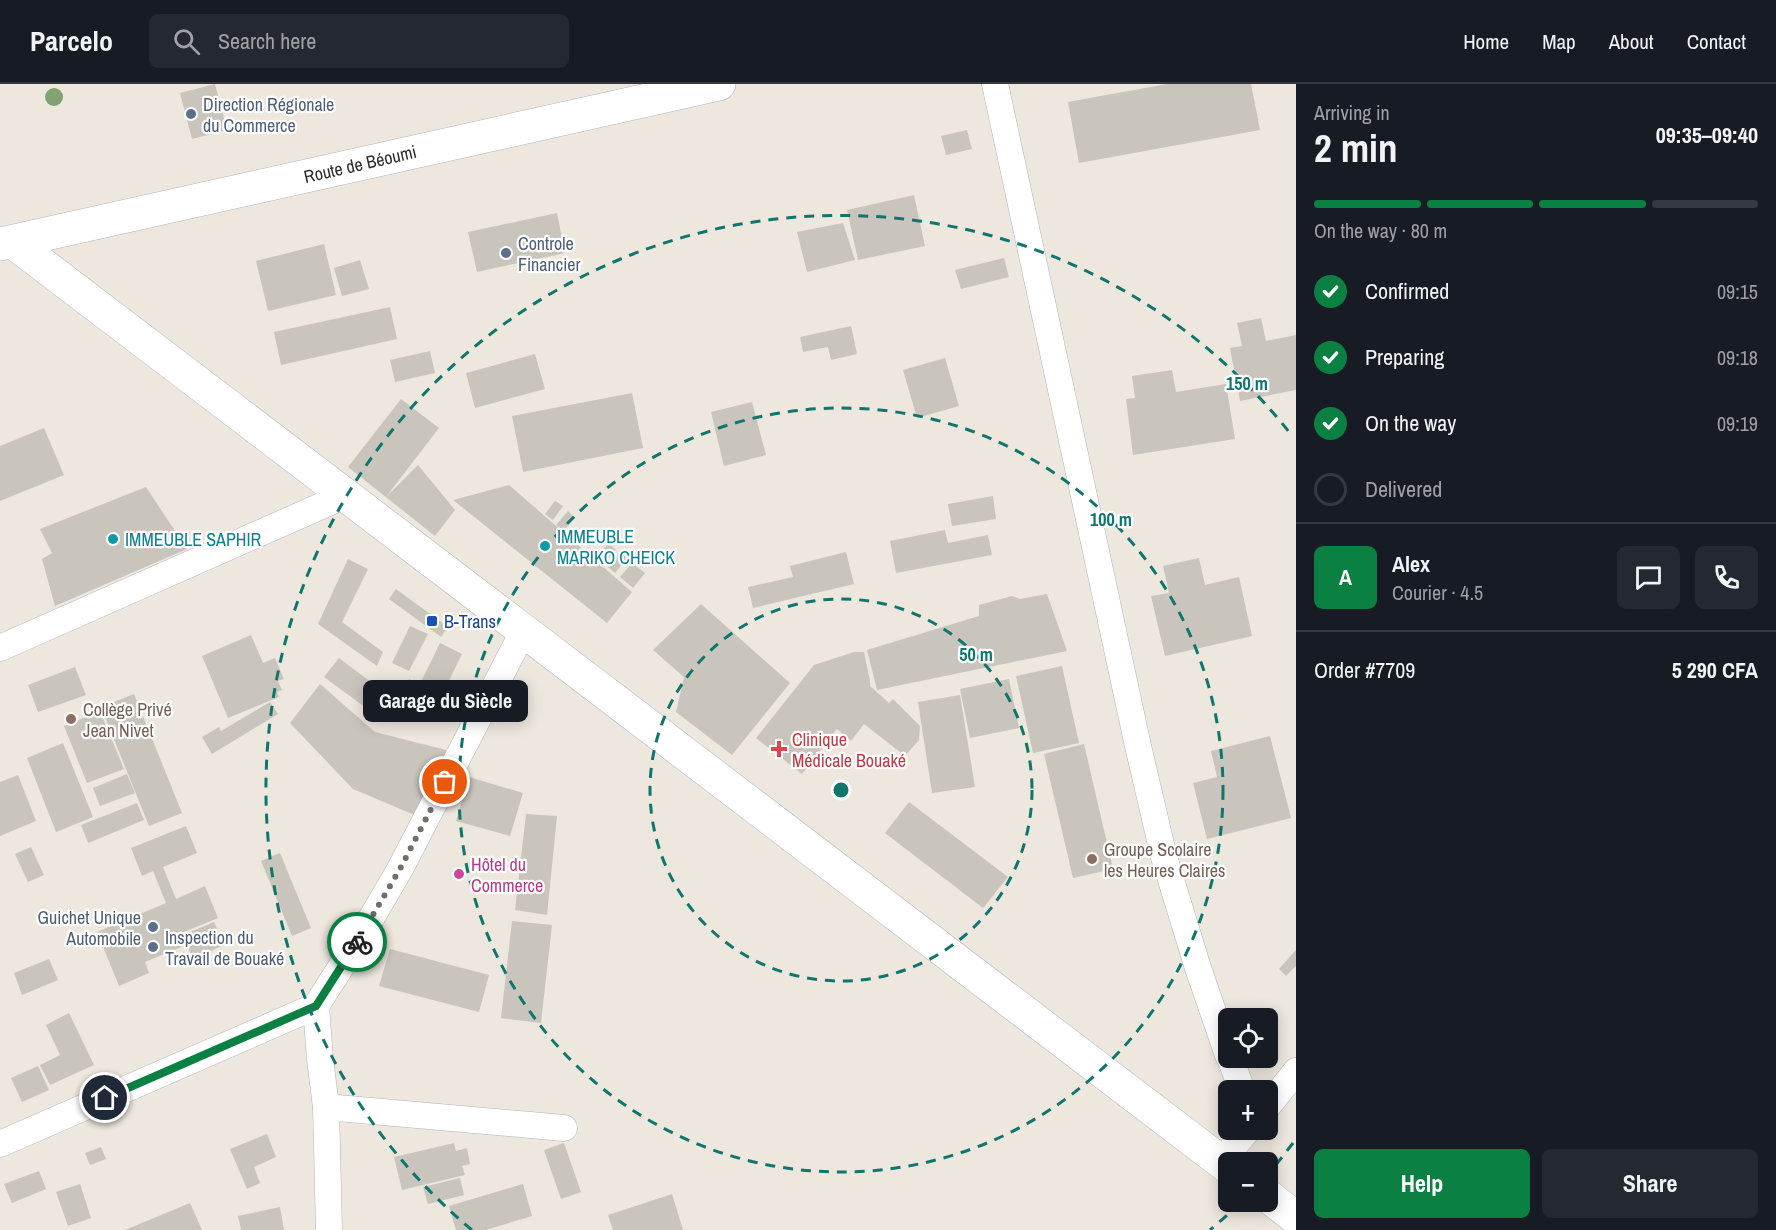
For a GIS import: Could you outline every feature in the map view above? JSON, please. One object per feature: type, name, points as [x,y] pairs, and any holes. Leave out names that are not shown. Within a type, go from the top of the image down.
[{"type":"street","name":"Route de Béoumi","points":[[7,243],[661,90],[719,84]]},
{"type":"street","points":[[995,84],[1164,857],[1218,1025]]},
{"type":"street","points":[[7,243],[346,495],[1218,1159]]},
{"type":"street","points":[[0,648],[346,495]]},
{"type":"street","points":[[0,1144],[316,1006],[400,869],[524,630]]},
{"type":"street","points":[[316,1006],[326,1107],[329,1230]]},
{"type":"street","points":[[1278,1094],[1296,1071]]},
{"type":"street","points":[[326,1107],[564,1128]]},
{"type":"street","points":[[1278,1204],[1296,1218]]},
{"type":"building","points":[[215,84],[227,130],[192,139],[180,93]]},
{"type":"building","points":[[1167,84],[1251,84],[1260,130],[1079,163],[1068,102]]},
{"type":"building","points":[[967,130],[972,149],[946,155],[941,136]]},
{"type":"building","points":[[914,195],[925,246],[858,260],[847,210]]},
{"type":"building","points":[[557,213],[565,253],[477,272],[468,232]]},
{"type":"building","points":[[843,223],[855,260],[807,272],[797,232]]},
{"type":"building","points":[[324,244],[336,295],[268,311],[256,261]]},
{"type":"building","points":[[1004,258],[1009,277],[961,289],[955,270]]},
{"type":"building","points":[[360,260],[369,289],[342,296],[334,268]]},
{"type":"building","points":[[390,307],[397,339],[281,365],[274,332]]},
{"type":"building","points":[[1261,318],[1266,341],[1296,335],[1296,390],[1240,401],[1230,348],[1242,346],[1237,323]]},
{"type":"building","points":[[851,326],[857,354],[831,360],[828,347],[803,352],[800,337]]},
{"type":"building","points":[[430,351],[435,373],[395,382],[390,360]]},
{"type":"building","points":[[535,354],[545,389],[475,408],[466,373]]},
{"type":"building","points":[[945,358],[959,406],[917,418],[903,370]]},
{"type":"building","points":[[1172,370],[1176,392],[1226,384],[1235,439],[1133,455],[1126,399],[1135,398],[1132,376]]},
{"type":"building","points":[[632,393],[643,448],[523,472],[512,416]]},
{"type":"building","points":[[401,399],[439,428],[386,497],[418,465],[455,510],[435,536],[348,467]]},
{"type":"building","points":[[752,402],[766,455],[724,466],[711,412]]},
{"type":"building","points":[[44,428],[64,475],[0,501],[0,446]]},
{"type":"building","name":"IMMEUBLE MARIKO CHEICK","points":[[509,485],[632,592],[607,623],[453,500]]},
{"type":"building","name":"IMMEUBLE SAPHIR","points":[[146,487],[187,549],[55,606],[42,559],[52,553],[40,529]]},
{"type":"building","points":[[993,496],[996,519],[952,526],[948,504]]},
{"type":"building","points":[[555,501],[563,506],[553,520],[545,514]]},
{"type":"building","points":[[568,511],[575,518],[563,531],[556,525]]},
{"type":"building","points":[[945,530],[948,543],[988,535],[992,555],[896,573],[890,541]]},
{"type":"building","points":[[609,543],[616,550],[602,564],[595,558]]},
{"type":"building","points":[[620,552],[627,558],[615,573],[608,567]]},
{"type":"building","points":[[846,552],[854,584],[753,608],[748,587],[793,577],[790,566]]},
{"type":"building","points":[[1199,558],[1205,585],[1239,577],[1252,636],[1165,656],[1151,596],[1169,593],[1163,566]]},
{"type":"building","points":[[348,559],[368,569],[342,622],[383,652],[377,666],[318,624]]},
{"type":"building","points":[[632,563],[645,573],[633,588],[620,577]]},
{"type":"building","points":[[396,589],[448,627],[441,637],[389,599]]},
{"type":"building","points":[[1047,594],[1067,651],[877,690],[867,650],[979,616],[979,605],[1012,596],[1020,599]]},
{"type":"building","points":[[701,604],[790,683],[732,755],[676,712],[684,677],[653,650]]},
{"type":"building","points":[[410,626],[428,634],[409,671],[392,663]]},
{"type":"building","points":[[251,635],[263,663],[275,658],[284,679],[278,681],[282,690],[277,692],[279,697],[228,718],[202,656]]},
{"type":"building","points":[[440,643],[462,654],[435,709],[402,694],[409,679],[420,684]]},
{"type":"building","points":[[854,652],[864,652],[870,686],[889,703],[893,699],[920,726],[919,740],[905,756],[864,724],[851,741],[837,729],[802,774],[756,738],[814,665]]},
{"type":"building","points":[[339,658],[387,694],[373,713],[324,677]]},
{"type":"building","points":[[1062,666],[1079,743],[1033,753],[1016,676]]},
{"type":"building","points":[[75,667],[86,695],[38,712],[28,685]]},
{"type":"building","points":[[1009,679],[1019,728],[970,738],[960,689]]},
{"type":"building","points":[[320,684],[375,732],[450,751],[417,816],[353,789],[290,723]]},
{"type":"building","points":[[134,694],[182,813],[149,826],[101,707]]},
{"type":"building","points":[[960,695],[975,787],[932,793],[918,702]]},
{"type":"building","points":[[270,702],[278,714],[212,754],[202,737],[219,727],[221,731]]},
{"type":"building","points":[[100,711],[124,769],[87,783],[64,726]]},
{"type":"building","points":[[1270,736],[1291,818],[1207,839],[1193,783],[1217,777],[1211,751]]},
{"type":"building","points":[[63,743],[93,817],[56,832],[27,758]]},
{"type":"building","points":[[1084,744],[1113,869],[1073,878],[1044,754]]},
{"type":"building","points":[[127,774],[135,793],[100,806],[93,788]]},
{"type":"building","points":[[18,775],[36,821],[0,836],[0,782]]},
{"type":"building","points":[[469,777],[523,793],[510,836],[456,821]]},
{"type":"building","points":[[909,802],[1008,877],[983,908],[885,833]]},
{"type":"building","points":[[137,803],[144,820],[88,843],[81,825]]},
{"type":"building","points":[[526,814],[557,816],[547,915],[515,910]]},
{"type":"building","points":[[186,826],[197,853],[163,867],[176,899],[205,886],[218,918],[179,934],[184,946],[145,962],[149,973],[119,986],[97,932],[166,903],[153,871],[142,876],[131,848]]},
{"type":"building","points":[[31,847],[44,875],[28,882],[15,854]]},
{"type":"building","points":[[280,853],[311,928],[292,936],[261,861]]},
{"type":"building","points":[[512,921],[552,925],[541,1023],[501,1018]]},
{"type":"building","points":[[214,922],[224,945],[193,959],[183,935]]},
{"type":"building","points":[[390,949],[489,975],[479,1012],[379,986]]},
{"type":"building","points":[[1296,950],[1296,966],[1286,976],[1279,969]]},
{"type":"building","points":[[49,959],[58,980],[22,995],[14,973]]},
{"type":"building","points":[[69,1013],[94,1065],[50,1085],[40,1065],[60,1055],[46,1025]]},
{"type":"building","points":[[38,1066],[49,1090],[22,1102],[11,1078]]},
{"type":"building","points":[[267,1134],[276,1157],[254,1167],[260,1183],[247,1189],[230,1149]]},
{"type":"building","points":[[454,1143],[456,1151],[467,1148],[470,1164],[462,1166],[465,1175],[402,1190],[394,1157]]},
{"type":"building","points":[[564,1143],[581,1192],[561,1199],[544,1150]]},
{"type":"building","points":[[101,1147],[106,1159],[90,1165],[85,1153]]},
{"type":"building","points":[[39,1171],[46,1189],[12,1203],[4,1184]]},
{"type":"building","points":[[460,1178],[464,1195],[428,1204],[423,1187]]},
{"type":"building","points":[[80,1184],[91,1218],[68,1226],[56,1192]]},
{"type":"building","points":[[523,1184],[532,1216],[486,1230],[456,1230],[449,1206]]},
{"type":"building","points":[[672,1194],[683,1230],[613,1230],[608,1215]]},
{"type":"building","points":[[190,1203],[202,1230],[125,1230]]},
{"type":"building","points":[[280,1207],[284,1230],[241,1230],[238,1216]]},
{"type":"way so far","points":[[357,942],[400,869],[445,782]]},
{"type":"place","name":"Direction Régionale du Commerce","points":[[191,114]]},
{"type":"place","name":"Controle Financier","points":[[506,253]]},
{"type":"place","name":"IMMEUBLE SAPHIR","points":[[113,539]]},
{"type":"place","name":"IMMEUBLE MARIKO CHEICK","points":[[545,546]]},
{"type":"place","name":"B-Trans","points":[[432,621]]},
{"type":"place","name":"Collège Privé Jean Nivet","points":[[71,719]]},
{"type":"place","name":"Clinique Médicale Bouaké","points":[[779,749]]},
{"type":"place","name":"Garage du Siècle","points":[[445,782]]},
{"type":"place","name":"Groupe Scolaire les Heures Claires","points":[[1092,859]]},
{"type":"place","name":"Hôtel du Commerce","points":[[459,874]]},
{"type":"place","name":"Guichet Unique Automobile","points":[[153,927]]},
{"type":"place","name":"Inspection du Travail de Bouaké","points":[[153,947]]},
{"type":"route","points":[[105,1098],[316,1006],[357,942]]}]
